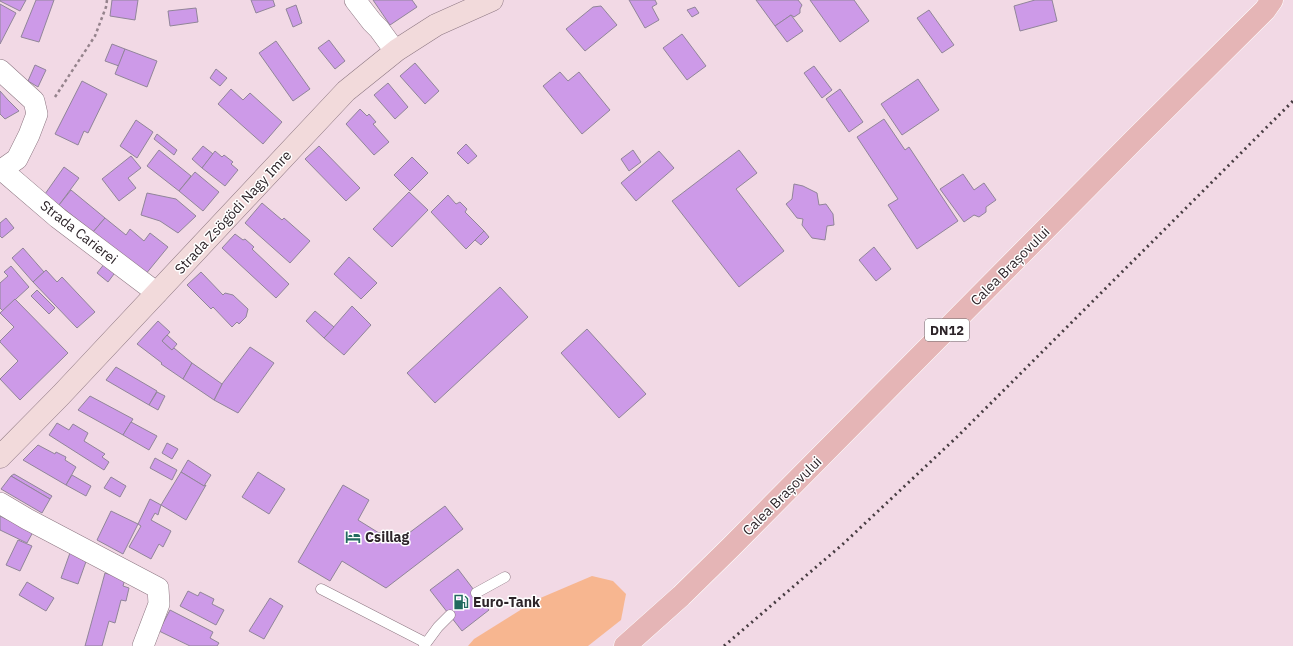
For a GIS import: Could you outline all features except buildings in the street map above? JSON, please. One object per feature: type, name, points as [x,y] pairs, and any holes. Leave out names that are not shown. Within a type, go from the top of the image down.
[{"type":"main road","name":"Strada Zsögödi Nagy Imre","points":[[0,457],[61,395],[346,91],[397,50],[436,25],[492,0]]},
{"type":"main road","name":"Calea Brașovului","points":[[625,646],[681,596],[726,552],[1268,3]]},
{"type":"street","points":[[355,0],[372,22],[379,28],[390,44],[397,50]]},
{"type":"street","points":[[0,70],[34,101],[37,114]]},
{"type":"street","name":"Strada Carierei","points":[[37,114],[29,135],[17,159],[1,171],[58,218],[157,293]]},
{"type":"street","points":[[0,503],[158,588],[159,604],[144,646]]},
{"type":"lane","points":[[476,593],[505,577]]},
{"type":"lane","points":[[321,589],[425,644],[438,627],[450,615]]},
{"type":"path","points":[[37,114],[56,96],[95,36],[106,7],[107,0]]},
{"type":"shaded area","points":[[592,576],[613,581],[626,594],[621,620],[588,646],[468,646],[474,639],[538,599]]},
{"type":"railway","points":[[724,646],[843,544],[958,436],[1293,101]]},
{"type":"place","name":"Csillag","points":[[353,537]]},
{"type":"place","name":"Euro-Tank","points":[[461,602]]}]
